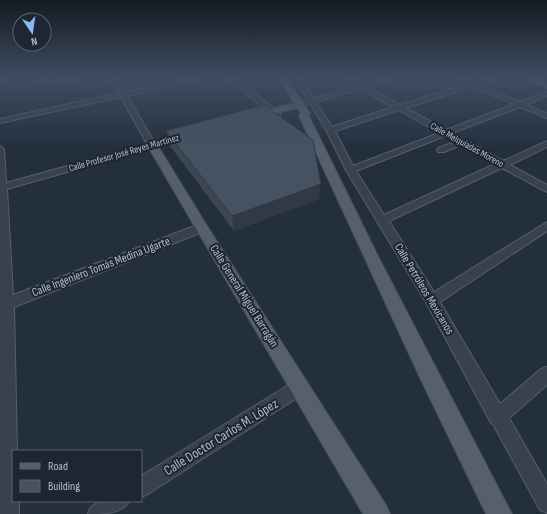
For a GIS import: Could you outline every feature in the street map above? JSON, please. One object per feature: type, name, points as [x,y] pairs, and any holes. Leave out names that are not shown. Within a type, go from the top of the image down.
[{"type":"main road","name":"Calle Petróleos Mexicanos","points":[[297,101],[303,106],[355,225],[450,419],[499,514]]},
{"type":"main road","points":[[242,120],[272,111],[303,106]]},
{"type":"main road","name":"Calle Profesor José Reyes Martínez","points":[[152,145],[197,132]]},
{"type":"main road","name":"Calle General Miguel Barragán","points":[[152,145],[168,168],[201,228],[300,386],[377,514]]},
{"type":"street","points":[[0,121],[92,101]]},
{"type":"street","name":"Calle General Miguel Barragán","points":[[128,101],[152,145]]},
{"type":"street","points":[[259,101],[283,121]]},
{"type":"street","name":"Calle Petróleos Mexicanos","points":[[302,101],[303,106],[330,130],[352,170],[432,300],[547,503]]},
{"type":"street","points":[[303,106],[318,101]]},
{"type":"street","name":"Calle Melquíades Moreno","points":[[388,101],[547,189]]},
{"type":"street","points":[[330,130],[423,101]]},
{"type":"street","points":[[512,101],[547,116]]},
{"type":"street","points":[[352,170],[528,101]]},
{"type":"street","points":[[306,139],[323,153]]},
{"type":"street","points":[[441,150],[461,142]]},
{"type":"street","points":[[382,220],[547,144]]},
{"type":"street","name":"Calle Profesor José Reyes Martínez","points":[[1,188],[152,145]]},
{"type":"street","points":[[0,149],[4,443],[10,514]]},
{"type":"street","points":[[432,300],[547,226]]},
{"type":"street","name":"Calle Ingeniero Tomás Medina Ugarte","points":[[3,305],[201,228]]},
{"type":"street","points":[[497,417],[547,375]]},
{"type":"street","name":"Calle Doctor Carlos M. López","points":[[142,486],[300,386]]},
{"type":"street","points":[[98,514],[117,502]]},
{"type":"building","points":[[264,105],[313,140],[321,184],[232,216],[166,131]]}]
